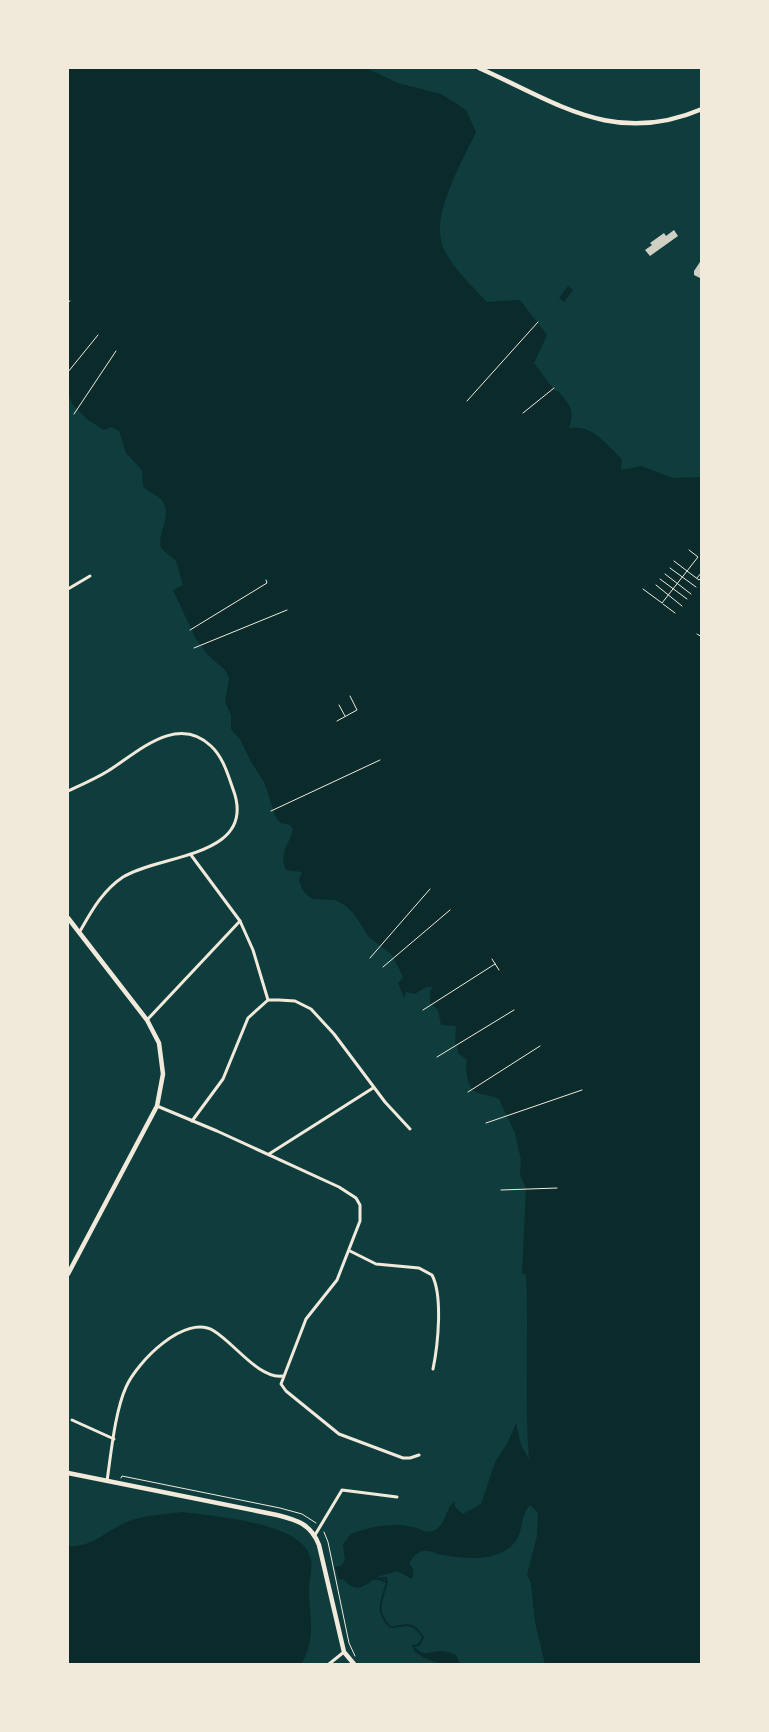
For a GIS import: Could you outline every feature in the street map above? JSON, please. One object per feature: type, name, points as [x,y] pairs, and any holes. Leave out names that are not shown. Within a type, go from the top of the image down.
[{"type":"main road","points":[[478,68],[570,112],[602,121],[627,124],[652,123],[676,118],[702,109]]},
{"type":"main road","points":[[68,918],[147,1020],[158,1043],[163,1064],[162,1084],[157,1106],[68,1274]]},
{"type":"main road","points":[[68,1473],[296,1520],[307,1525],[315,1535],[344,1652],[354,1664]]},
{"type":"street","points":[[68,588],[90,576]]},
{"type":"street","points":[[68,792],[94,779],[149,742],[169,735],[188,734],[206,740],[216,750],[237,799],[237,817],[226,835],[191,855],[138,869],[124,876],[95,905],[79,933]]},
{"type":"street","points":[[191,855],[240,920],[253,950],[268,1000]]},
{"type":"street","points":[[147,1020],[240,920]]},
{"type":"street","points":[[192,1121],[223,1079],[243,1025],[255,1010],[268,1000],[295,1001],[311,1009],[334,1034],[374,1088],[410,1129]]},
{"type":"street","points":[[269,1154],[374,1088]]},
{"type":"street","points":[[157,1106],[339,1186],[356,1198],[361,1213],[350,1251],[337,1280],[306,1319],[281,1384],[286,1391],[339,1434],[403,1458],[410,1458],[419,1454]]},
{"type":"street","points":[[350,1251],[376,1264],[419,1268],[432,1275],[436,1282],[437,1300],[437,1343],[433,1369]]},
{"type":"street","points":[[107,1481],[123,1394],[130,1380],[166,1341],[185,1328],[200,1327],[214,1331],[268,1375],[283,1376]]},
{"type":"street","points":[[72,1420],[114,1439]]},
{"type":"street","points":[[315,1535],[342,1490],[397,1497]]},
{"type":"street","points":[[329,1664],[344,1652]]},
{"type":"path","points":[[466,401],[538,322]]},
{"type":"path","points":[[68,372],[98,336]]},
{"type":"path","points":[[74,414],[116,351]]},
{"type":"path","points":[[522,413],[554,388]]},
{"type":"path","points":[[662,603],[698,557],[689,550]]},
{"type":"path","points":[[674,561],[697,578],[702,577]]},
{"type":"path","points":[[670,568],[696,587]]},
{"type":"path","points":[[697,578],[702,572]]},
{"type":"path","points":[[665,574],[691,594]]},
{"type":"path","points":[[660,579],[686,599]]},
{"type":"path","points":[[190,630],[267,583],[266,580]]},
{"type":"path","points":[[656,586],[682,606]]},
{"type":"path","points":[[643,589],[675,613]]},
{"type":"path","points":[[194,648],[287,610]]},
{"type":"path","points":[[697,634],[702,638]]},
{"type":"path","points":[[337,721],[357,710],[350,696]]},
{"type":"path","points":[[339,705],[345,716]]},
{"type":"path","points":[[271,811],[380,760]]},
{"type":"path","points":[[370,958],[430,889]]},
{"type":"path","points":[[383,967],[450,910]]},
{"type":"path","points":[[492,959],[498,970]]},
{"type":"path","points":[[422,1010],[495,964]]},
{"type":"path","points":[[437,1057],[514,1010]]},
{"type":"path","points":[[468,1092],[540,1046]]},
{"type":"path","points":[[486,1122],[582,1090]]},
{"type":"path","points":[[501,1190],[557,1188]]},
{"type":"path","points":[[122,1476],[280,1508],[302,1514],[318,1524]]},
{"type":"path","points":[[322,1530],[328,1542],[349,1643],[356,1657]]},
{"type":"water","points":[[68,68],[366,68],[398,83],[441,94],[466,110],[476,132],[450,186],[441,217],[440,231],[442,244],[449,259],[487,302],[520,300],[547,335],[534,363],[555,391],[558,391],[568,404],[572,416],[569,428],[585,429],[598,436],[622,459],[621,470],[641,466],[673,478],[701,477],[701,1664],[545,1664],[535,1622],[531,1583],[527,1574],[537,1536],[538,1513],[530,1505],[515,1542],[495,1555],[465,1558],[423,1551],[415,1555],[409,1563],[414,1570],[412,1579],[397,1571],[379,1576],[359,1588],[355,1588],[343,1579],[339,1580],[335,1567],[341,1566],[345,1560],[343,1544],[351,1534],[373,1527],[389,1525],[413,1527],[431,1532],[441,1525],[455,1501],[455,1507],[463,1514],[481,1504],[495,1462],[507,1444],[516,1423],[521,1445],[529,1459],[526,1275],[522,1273],[526,1188],[520,1175],[521,1160],[515,1133],[499,1099],[476,1092],[471,1088],[466,1072],[467,1060],[458,1053],[457,1045],[455,1045],[456,1026],[441,1025],[438,1010],[430,1003],[430,991],[433,987],[426,987],[415,994],[406,992],[404,998],[398,983],[403,978],[392,955],[369,937],[354,914],[346,906],[335,900],[313,899],[302,889],[299,880],[302,872],[286,870],[283,859],[293,829],[290,825],[281,823],[276,818],[264,782],[250,760],[240,739],[231,729],[231,715],[225,702],[229,678],[225,670],[208,655],[196,639],[173,590],[183,585],[176,561],[161,548],[160,542],[166,512],[165,507],[156,495],[143,486],[142,470],[126,453],[119,431],[111,427],[104,430],[88,420],[73,405],[68,395]]},
{"type":"water","points":[[568,286],[573,290],[564,302],[559,298]]},
{"type":"water","points":[[182,1512],[252,1522],[288,1534],[301,1543],[311,1559],[309,1589],[311,1630],[309,1647],[301,1664],[68,1664],[68,1546],[86,1544],[123,1523],[132,1520]]},
{"type":"water","points":[[413,1646],[422,1653],[442,1651],[451,1653],[456,1655],[460,1664],[448,1664],[430,1660],[414,1651]]},
{"type":"building","points":[[674,230],[678,236],[650,256],[645,250],[652,245],[650,243],[664,233],[666,236]]},
{"type":"building","points":[[702,259],[702,279],[694,275],[694,271]]},
{"type":"waterway","points":[[374,1579],[386,1578],[387,1582],[381,1610],[385,1621],[390,1627],[409,1625],[416,1628],[423,1637],[419,1645],[413,1646]]},
{"type":"waterway","points":[[379,1579],[387,1582]]}]
